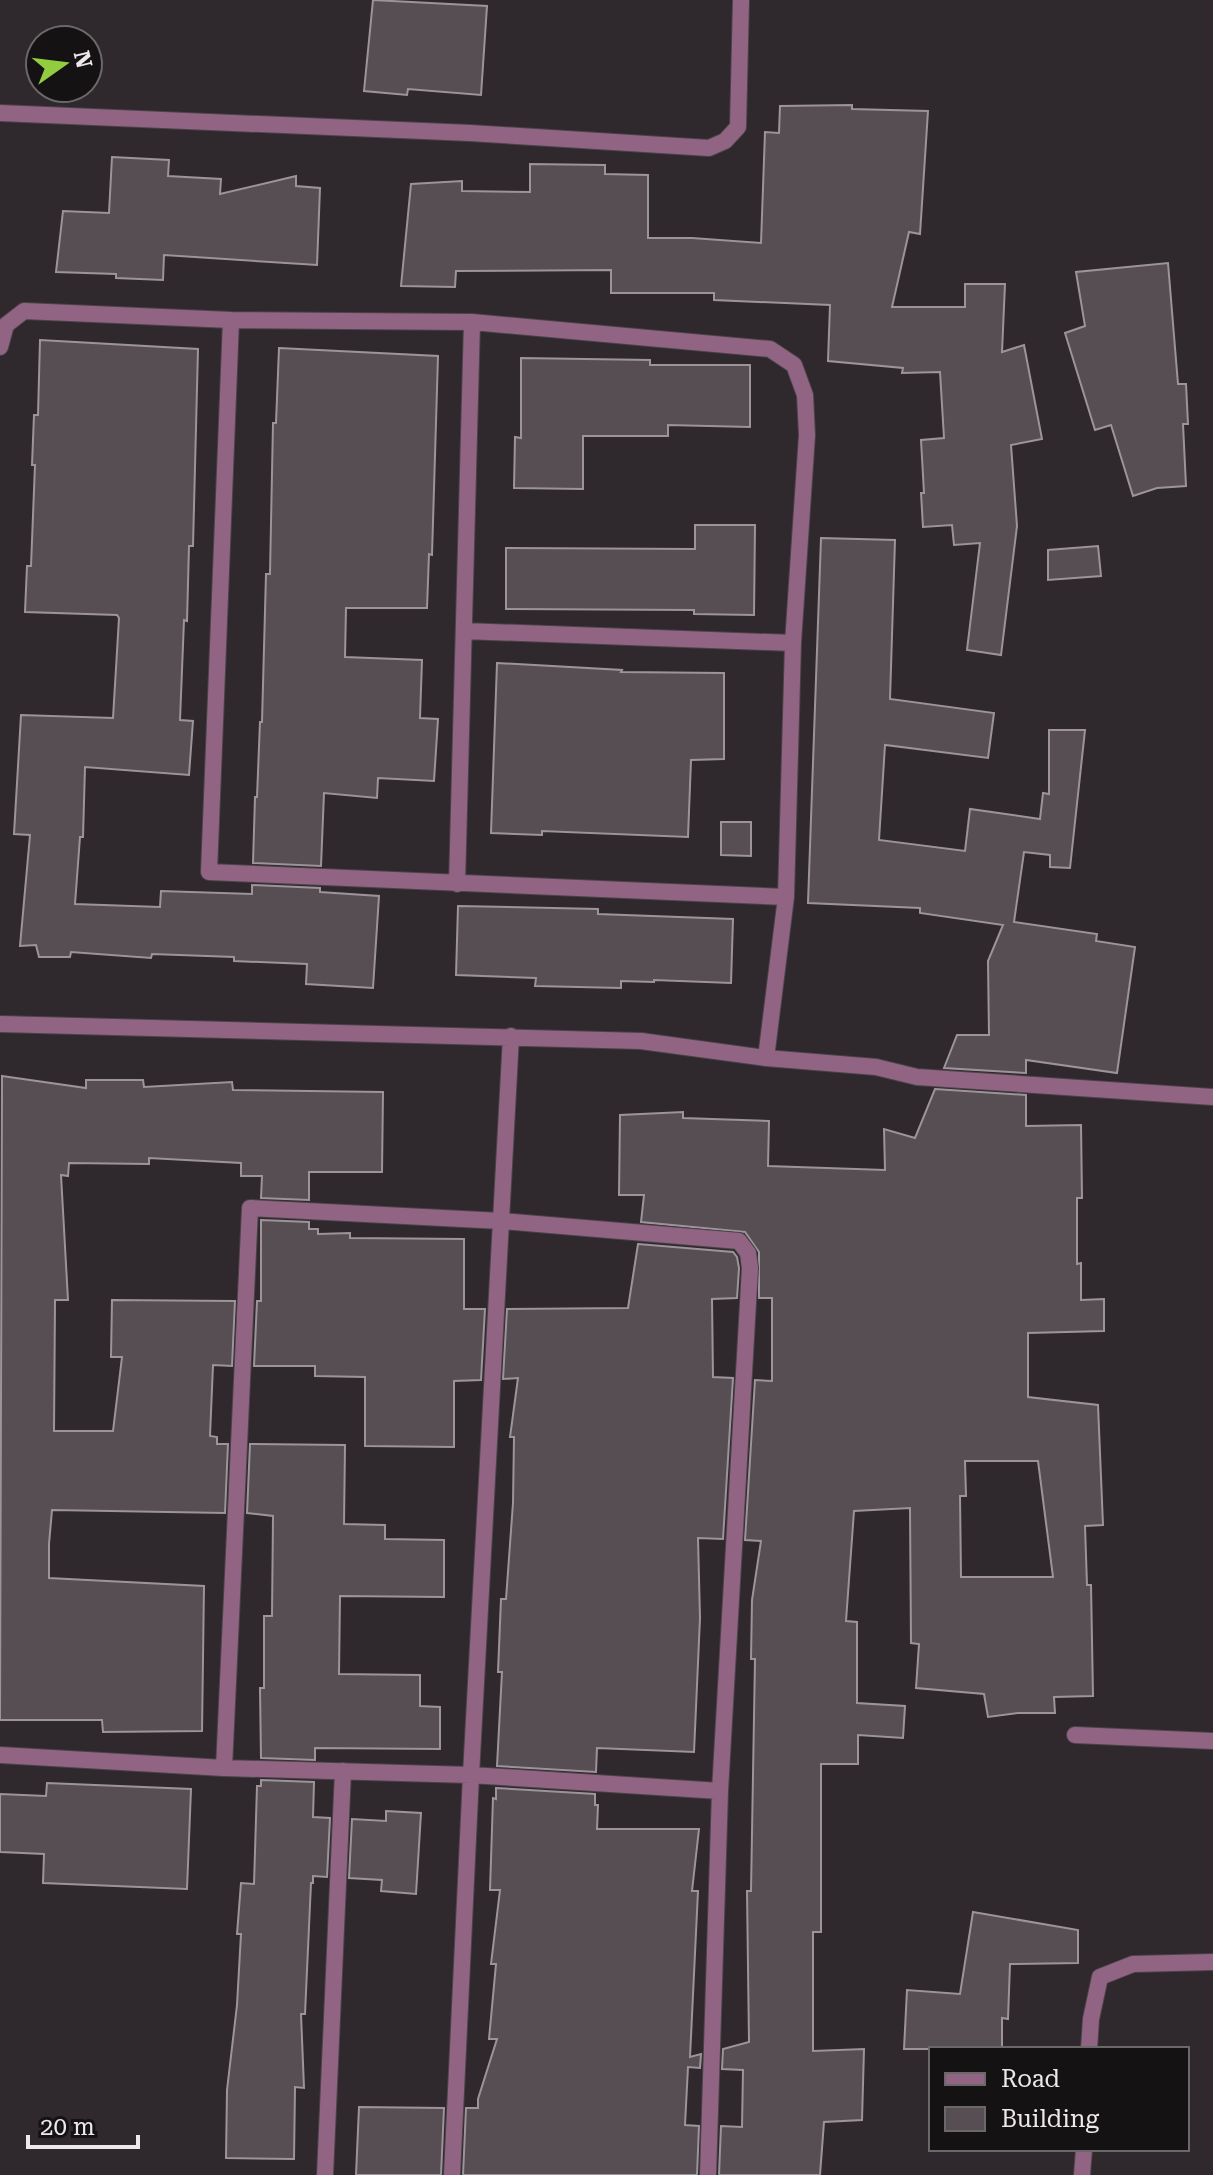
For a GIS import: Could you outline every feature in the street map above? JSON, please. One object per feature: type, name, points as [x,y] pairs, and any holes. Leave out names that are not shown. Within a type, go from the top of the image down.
[{"type":"street","points":[[0,113],[454,132],[709,148],[725,141],[738,127],[741,0]]},
{"type":"street","points":[[0,347],[6,325],[24,311],[231,320],[472,322],[770,349],[794,365],[805,395],[807,435],[793,643],[786,897],[766,1058]]},
{"type":"street","points":[[231,320],[209,872],[786,897]]},
{"type":"street","points":[[457,884],[472,322]]},
{"type":"street","points":[[464,631],[793,643]]},
{"type":"street","points":[[0,1024],[641,1041],[766,1058],[876,1067],[917,1077],[1213,1097]]},
{"type":"street","points":[[452,2175],[511,1036]]},
{"type":"street","points":[[224,1768],[250,1208],[501,1221],[739,1241],[748,1253],[750,1268],[720,1791],[708,2175]]},
{"type":"street","points":[[1075,1735],[1213,1741]]},
{"type":"street","points":[[0,1755],[224,1768],[471,1775],[720,1791]]},
{"type":"street","points":[[325,2175],[343,1771]]},
{"type":"street","points":[[1089,2047],[1091,2019],[1100,1977],[1133,1964],[1213,1962]]},
{"type":"street","points":[[1082,2175],[1084,2151]]},
{"type":"building","points":[[373,0],[487,6],[481,95],[408,89],[407,95],[364,91]]},
{"type":"building","points":[[852,105],[852,109],[928,111],[920,234],[909,232],[892,307],[965,307],[965,284],[1005,284],[1002,352],[1024,345],[1042,439],[1011,445],[1017,526],[1001,655],[967,650],[980,543],[954,545],[952,525],[923,527],[921,440],[944,438],[940,372],[902,373],[903,368],[828,361],[830,305],[714,300],[714,293],[611,293],[611,270],[456,271],[455,287],[401,286],[411,184],[462,181],[462,191],[530,192],[530,164],[605,165],[605,174],[648,175],[648,238],[761,243],[765,132],[779,133],[780,106]]},
{"type":"building","points":[[112,157],[169,160],[168,176],[221,179],[220,194],[296,176],[296,186],[320,188],[317,265],[164,255],[163,280],[116,278],[116,274],[56,272],[63,211],[109,213]]},
{"type":"building","points":[[1168,263],[1178,384],[1186,384],[1188,424],[1183,424],[1186,486],[1157,488],[1133,496],[1111,425],[1095,430],[1065,333],[1085,326],[1076,272]]},
{"type":"building","points":[[40,340],[198,349],[193,546],[189,546],[180,720],[193,721],[189,775],[85,767],[83,837],[80,837],[75,904],[160,907],[161,891],[252,894],[252,885],[320,888],[320,892],[379,896],[373,988],[306,984],[307,964],[152,954],[151,958],[71,952],[70,957],[39,957],[36,945],[20,946],[30,835],[14,834],[21,715],[113,718],[119,618],[117,615],[25,612],[27,566],[31,566],[35,465],[32,465],[34,415],[38,415]]},
{"type":"building","points":[[279,348],[438,356],[432,555],[429,554],[427,608],[346,608],[345,657],[422,660],[420,718],[438,719],[434,781],[378,778],[377,798],[324,793],[321,866],[253,863],[262,722],[266,574],[270,574],[273,423],[276,423]]},
{"type":"building","points":[[521,358],[650,360],[650,365],[750,365],[750,427],[668,425],[668,436],[583,436],[583,489],[514,488],[515,437],[521,438]]},
{"type":"building","points":[[695,525],[755,525],[754,615],[694,614],[694,610],[506,609],[506,548],[695,549]]},
{"type":"building","points":[[821,538],[895,540],[890,699],[994,713],[988,758],[885,745],[879,840],[965,851],[970,809],[1040,819],[1043,793],[1049,794],[1049,730],[1085,730],[1070,868],[1050,867],[1050,855],[1024,852],[1014,922],[1097,934],[1096,941],[1135,947],[1117,1073],[1026,1060],[1026,1073],[944,1068],[957,1035],[989,1035],[988,961],[1003,925],[920,913],[920,908],[808,903]]},
{"type":"building","points":[[1098,546],[1101,576],[1048,580],[1048,550]]},
{"type":"building","points":[[497,663],[621,672],[724,673],[724,759],[691,760],[688,837],[542,831],[542,835],[491,833]]},
{"type":"building","points":[[721,822],[751,822],[751,856],[721,855]]},
{"type":"building","points":[[458,906],[598,909],[598,914],[733,919],[731,983],[654,980],[621,981],[621,988],[535,986],[536,978],[456,975]]},
{"type":"building","points":[[2,1076],[86,1088],[86,1080],[143,1080],[144,1087],[232,1082],[233,1090],[383,1092],[382,1172],[309,1172],[309,1200],[261,1198],[262,1176],[241,1176],[241,1163],[149,1158],[149,1164],[69,1163],[68,1176],[61,1175],[68,1300],[55,1300],[54,1431],[113,1431],[122,1357],[111,1357],[112,1300],[235,1301],[232,1366],[213,1365],[210,1436],[217,1437],[217,1444],[228,1444],[225,1513],[52,1510],[49,1544],[49,1578],[204,1586],[202,1731],[103,1732],[102,1720],[0,1720]]},
{"type":"building","points":[[935,1089],[1026,1095],[1026,1126],[1081,1125],[1082,1198],[1077,1198],[1077,1264],[1081,1263],[1081,1300],[1104,1299],[1104,1331],[1028,1333],[1028,1397],[1098,1405],[1103,1525],[1085,1526],[1087,1585],[1091,1585],[1093,1696],[1054,1697],[1055,1713],[988,1717],[984,1694],[916,1688],[919,1644],[911,1643],[910,1508],[854,1511],[846,1621],[857,1622],[857,1703],[905,1706],[903,1738],[858,1735],[858,1764],[821,1764],[821,1932],[813,1932],[813,2051],[864,2049],[862,2120],[824,2122],[820,2175],[719,2175],[721,2126],[742,2127],[743,2070],[722,2069],[723,2049],[749,2042],[747,1891],[751,1891],[755,1659],[751,1659],[752,1600],[761,1541],[745,1540],[755,1380],[772,1381],[772,1298],[759,1298],[759,1252],[745,1232],[641,1222],[644,1195],[619,1195],[620,1115],[683,1112],[683,1118],[769,1121],[768,1166],[885,1170],[884,1129],[915,1138]],"holes":[[[965,1461],[1038,1461],[1053,1577],[961,1577],[960,1496],[966,1496]]]},
{"type":"building","points":[[261,1220],[309,1222],[309,1229],[318,1229],[318,1234],[350,1233],[350,1238],[464,1239],[464,1309],[485,1309],[481,1380],[454,1381],[454,1447],[365,1446],[365,1377],[315,1376],[315,1366],[254,1366],[257,1301],[261,1301]]},
{"type":"building","points":[[638,1244],[733,1252],[739,1268],[737,1298],[712,1299],[713,1377],[733,1378],[723,1539],[698,1538],[700,1618],[694,1752],[597,1748],[596,1772],[497,1766],[502,1672],[498,1672],[501,1599],[506,1599],[513,1503],[514,1437],[510,1437],[518,1378],[503,1379],[507,1309],[628,1308]]},
{"type":"building","points":[[250,1444],[345,1445],[344,1524],[385,1525],[385,1539],[444,1540],[444,1597],[340,1596],[339,1674],[420,1675],[420,1706],[440,1707],[440,1749],[315,1748],[315,1760],[261,1758],[260,1688],[264,1688],[264,1616],[272,1616],[273,1516],[247,1513]]},
{"type":"building","points":[[261,1780],[314,1782],[313,1817],[330,1818],[327,1877],[313,1876],[311,1883],[305,2014],[301,2014],[304,2088],[295,2087],[294,2159],[226,2158],[227,2090],[241,1934],[237,1934],[241,1883],[254,1884],[257,1786],[261,1786]]},
{"type":"building","points":[[47,1783],[191,1789],[187,1889],[43,1883],[44,1854],[0,1852],[0,1794],[46,1796]]},
{"type":"building","points":[[496,1788],[595,1794],[597,1829],[699,1829],[692,1891],[698,1891],[690,2057],[701,2054],[700,2068],[688,2067],[685,2125],[699,2126],[697,2175],[463,2175],[466,2108],[478,2108],[497,2039],[489,2039],[496,1964],[491,1964],[500,1890],[490,1890],[493,1798],[496,1799]]},
{"type":"building","points":[[386,1811],[421,1813],[416,1894],[381,1891],[382,1880],[349,1878],[352,1819],[386,1821]]},
{"type":"building","points":[[973,1912],[1078,1930],[1078,1963],[1010,1964],[1008,2019],[1002,2018],[1002,2047],[904,2049],[907,1990],[960,1994]]},
{"type":"building","points":[[359,2107],[444,2108],[441,2175],[356,2175]]}]
